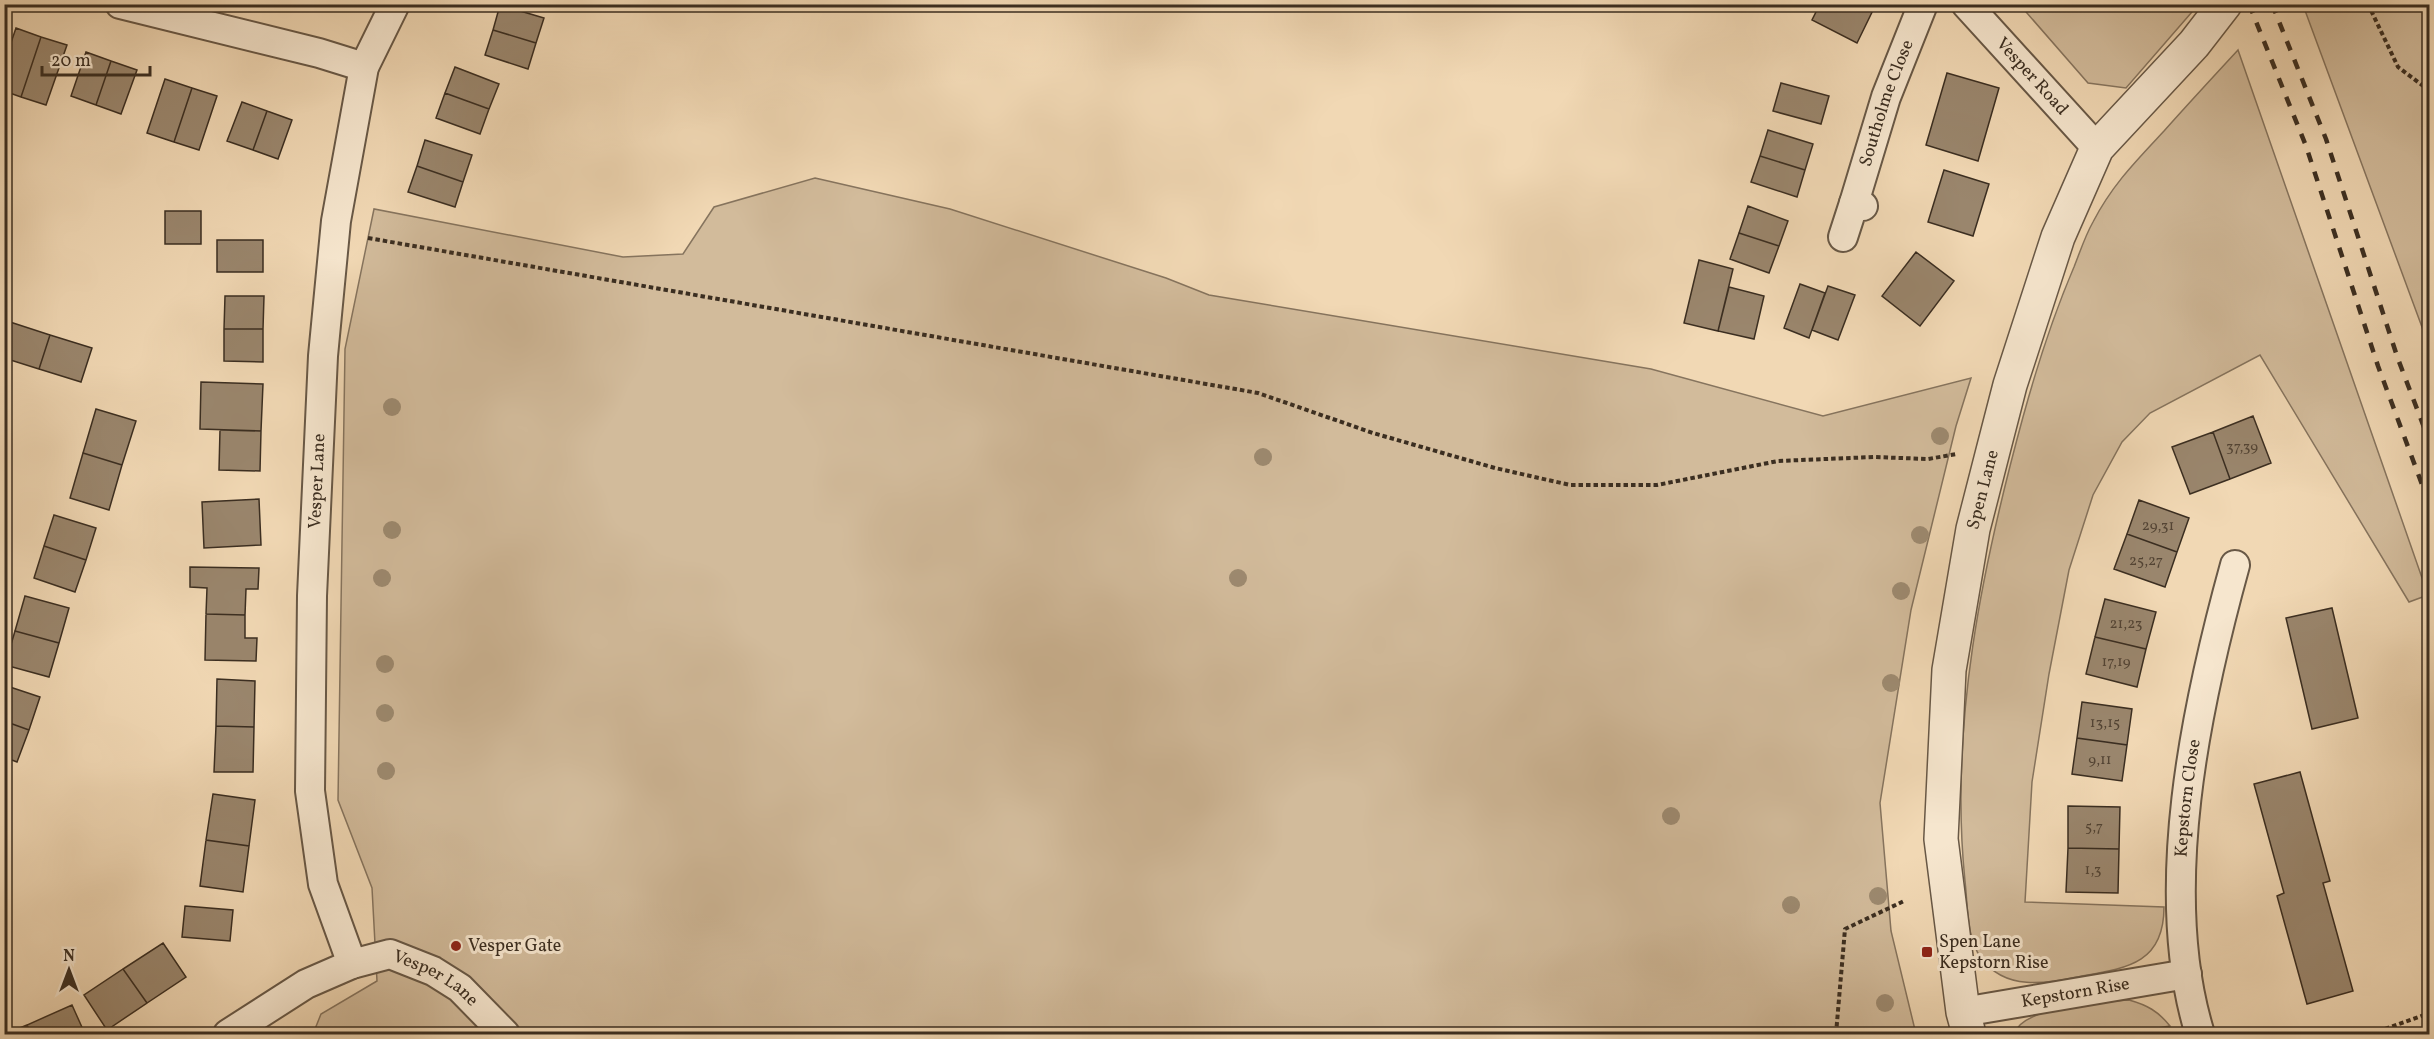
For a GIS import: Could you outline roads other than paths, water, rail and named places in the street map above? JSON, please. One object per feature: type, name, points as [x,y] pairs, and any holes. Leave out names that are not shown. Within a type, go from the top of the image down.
[{"type":"street","points":[[120,4],[319,53],[364,67]]},
{"type":"street","name":"Vesper Lane","points":[[352,964],[323,884],[309,790],[312,585],[323,356],[335,233],[364,67],[395,4]]},
{"type":"street","name":"Southolme Close","points":[[1844,237],[1858,204],[1886,97],[1923,4]]},
{"type":"street","name":"Vesper Road","points":[[1966,4],[2097,148]]},
{"type":"street","name":"Spen Lane","points":[[1966,1023],[1941,839],[1949,670],[1973,529],[2010,385],[2058,237],[2097,148],[2194,45],[2225,4]]},
{"type":"street","name":"Kepstorn Close","points":[[2200,1035],[2187,974],[2181,912],[2181,858],[2188,788],[2198,723],[2219,623],[2235,565]]},
{"type":"street","name":"Vesper Lane","points":[[228,1035],[306,984],[352,964],[390,954],[433,971],[460,988],[505,1035]]},
{"type":"street","name":"Kepstorn Rise","points":[[1966,1023],[2187,974]]},
{"type":"railway","points":[[2249,4],[2306,146],[2378,366],[2430,506]]},
{"type":"railway","points":[[2272,4],[2326,139],[2398,359],[2430,443]]},
{"type":"place","name":"Vesper Gate","points":[[456,946]]},
{"type":"place","name":"Spen Lane Kepstorn Rise","points":[[1927,952]]}]
